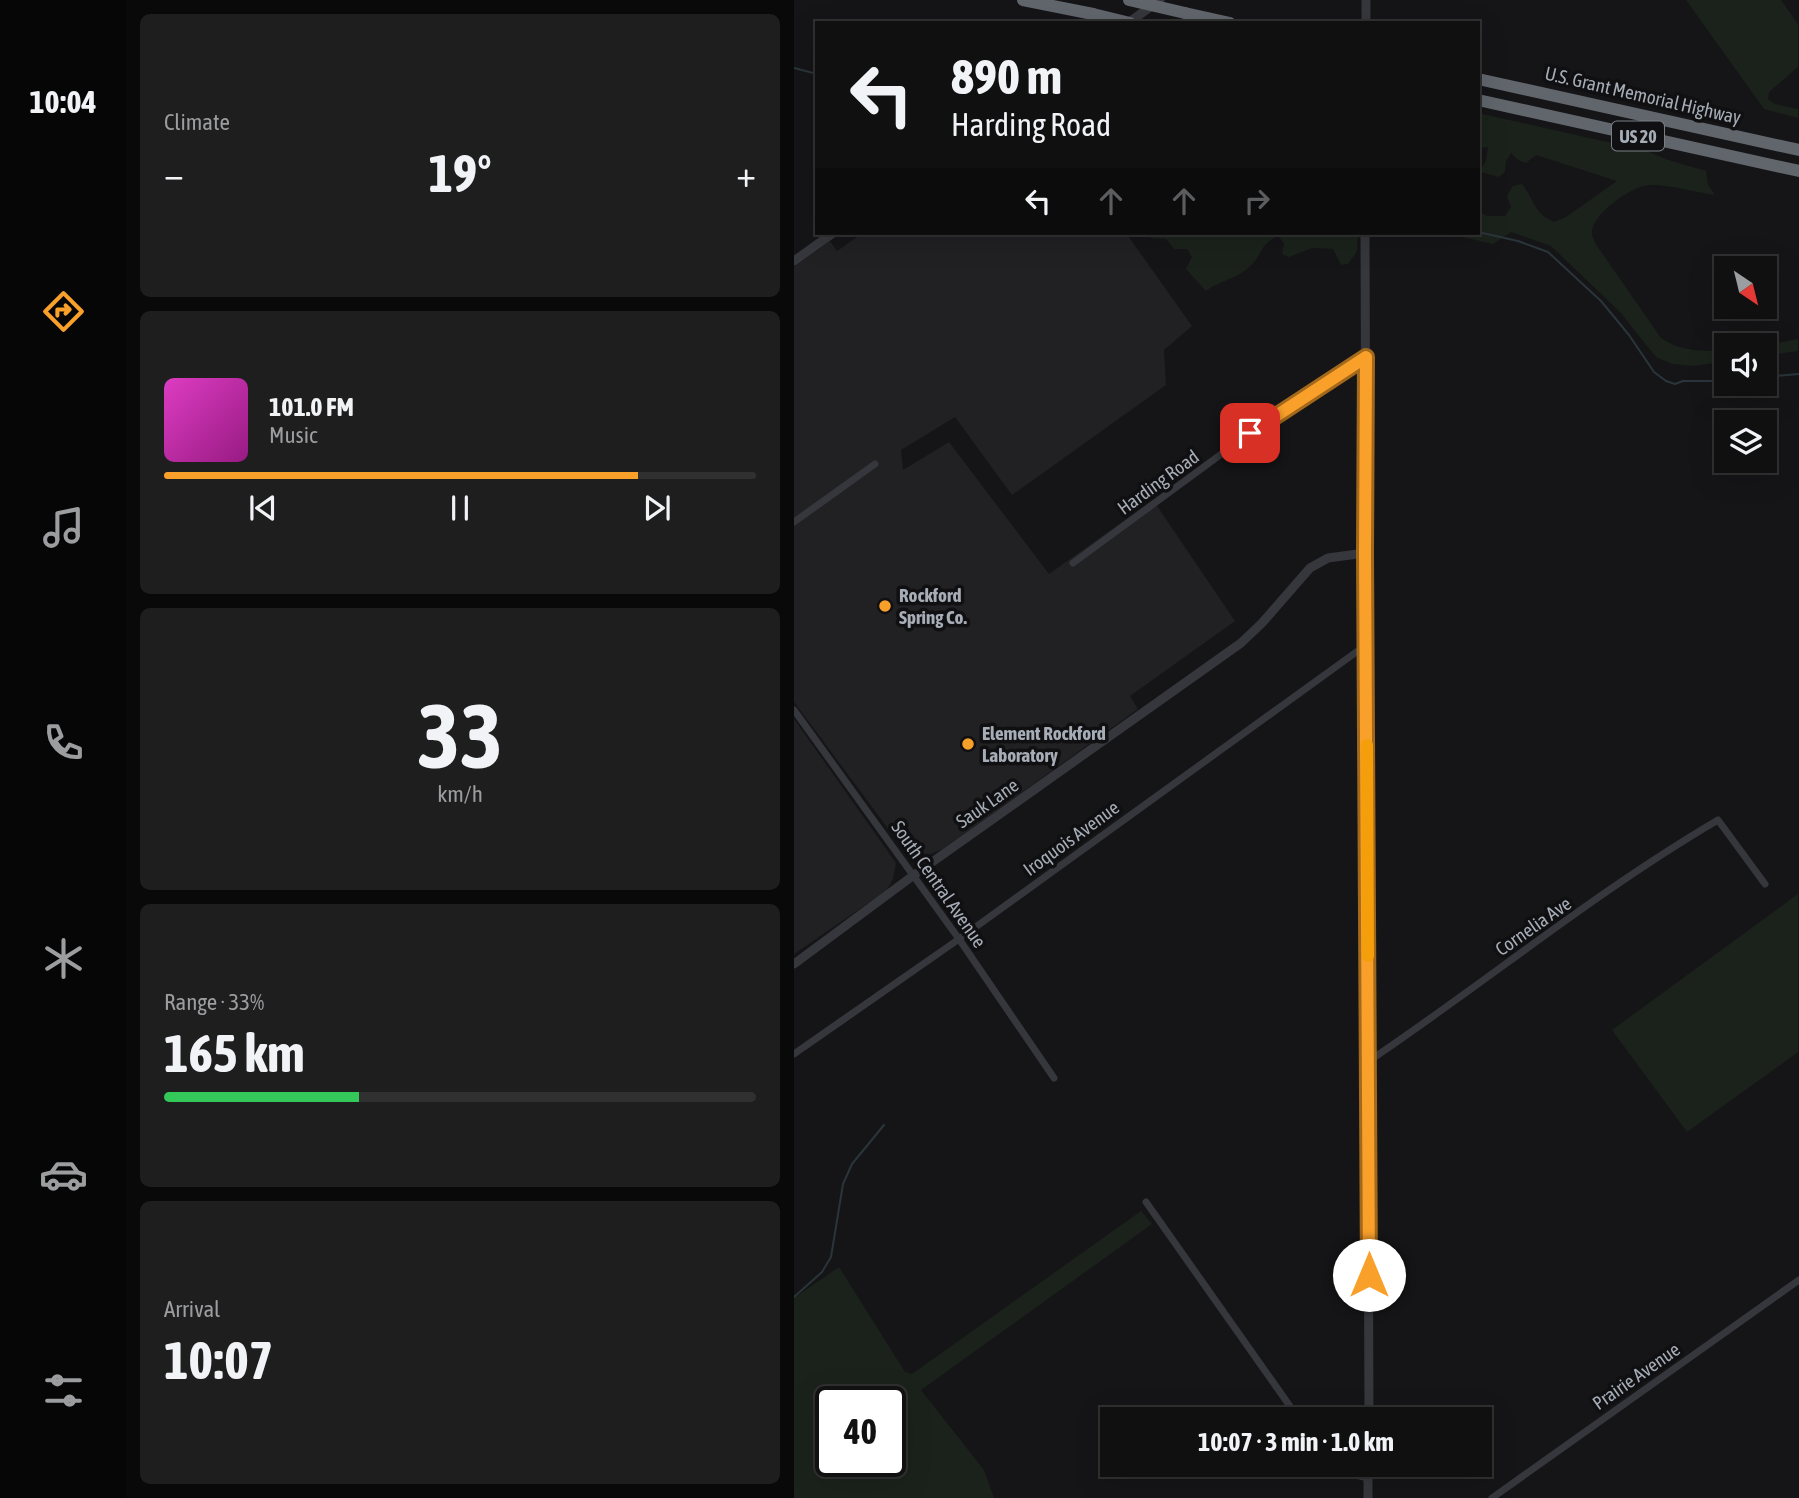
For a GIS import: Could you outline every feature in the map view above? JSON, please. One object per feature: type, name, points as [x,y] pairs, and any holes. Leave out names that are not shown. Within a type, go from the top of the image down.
[{"type":"highway","points":[[1023,0],[1121,21]]},
{"type":"highway","points":[[1129,0],[1222,21]]},
{"type":"highway","name":"U.S. Grant Memorial Highway","points":[[1480,79],[1798,150]]},
{"type":"highway","name":"U.S. Grant Memorial Highway","points":[[1480,100],[1798,171]]},
{"type":"street","points":[[1132,21],[1160,0]]},
{"type":"street","points":[[1366,0],[1366,21]]},
{"type":"street","points":[[794,261],[830,235]]},
{"type":"street","points":[[1365,235],[1369,1407]]},
{"type":"street","name":"Harding Road","points":[[1073,563],[1250,433],[1366,357]]},
{"type":"street","points":[[794,522],[875,464]]},
{"type":"street","name":"Sauk Lane","points":[[794,964],[914,875],[1241,643],[1310,568],[1328,558],[1365,553]]},
{"type":"street","name":"Iroquois Avenue","points":[[794,1054],[959,939],[1366,645]]},
{"type":"street","name":"South Central Avenue","points":[[794,710],[914,875],[1054,1079]]},
{"type":"street","name":"Cornelia Ave","points":[[1369,1061],[1690,836],[1718,820],[1765,884]]},
{"type":"street","points":[[1146,1202],[1291,1407]]},
{"type":"street","name":"Prairie Avenue","points":[[1492,1498],[1798,1280]]},
{"type":"street","points":[[1368,1478],[1369,1498]]},
{"type":"shaded area","points":[[1686,0],[1781,0],[1798,24],[1798,67],[1769,92],[1768,99],[1775,104],[1798,109],[1798,118],[1764,109]]},
{"type":"shaded area","points":[[1480,113],[1647,151],[1706,171],[1708,185],[1715,195],[1665,186],[1642,187],[1623,196],[1606,209],[1594,225],[1592,235],[1661,338],[1684,348],[1714,351],[1714,363],[1694,366],[1672,364],[1656,357],[1620,312],[1551,246],[1511,232],[1493,244],[1453,235],[1480,235],[1480,213],[1488,216],[1505,216],[1511,207],[1507,196],[1513,186],[1522,184],[1538,210],[1554,222],[1566,217],[1617,181],[1536,155],[1526,163],[1511,153],[1506,161],[1505,172],[1499,177],[1480,172],[1488,147],[1480,148]]},
{"type":"shaded area","points":[[860,235],[1127,235],[1192,326],[1164,350],[1166,385],[1012,495],[955,417],[901,450],[903,470],[949,442],[1049,574],[1153,500],[1235,621],[1130,696],[1138,709],[943,849],[921,858],[907,854],[794,702],[794,267],[830,241],[837,251]]},
{"type":"shaded area","points":[[1149,235],[1358,235],[1357,251],[1348,264],[1341,265],[1333,249],[1312,248],[1289,257],[1282,254],[1284,243],[1278,236],[1263,247],[1247,269],[1206,291],[1186,269],[1192,257],[1187,249],[1174,249],[1166,239],[1151,238]]},
{"type":"shaded area","points":[[1798,339],[1798,351],[1777,354],[1777,343]]},
{"type":"shaded area","points":[[794,719],[896,863],[893,879],[886,891],[794,954]]},
{"type":"shaded area","points":[[1798,894],[1798,1052],[1687,1132],[1612,1030]]},
{"type":"shaded area","points":[[1141,1211],[1152,1224],[921,1390],[984,1470],[994,1498],[794,1498],[794,1298],[839,1267],[905,1372],[912,1374]]},
{"type":"waterway","points":[[794,68],[815,73]]},
{"type":"waterway","points":[[1480,232],[1518,241],[1548,252],[1601,301],[1654,372],[1666,381],[1675,384],[1683,381],[1714,381]]},
{"type":"waterway","points":[[1777,376],[1799,374]]},
{"type":"waterway","points":[[794,1297],[822,1272],[831,1257],[843,1184],[852,1164],[884,1125]]},
{"type":"slow traffic","points":[[1367,745],[1368,956]]},
{"type":"place","name":"Rockford Spring Co.","points":[[885,606]]},
{"type":"place","name":"Element Rockford Laboratory","points":[[968,744]]},
{"type":"route","points":[[1250,433],[1366,357],[1369,1275]]}]
